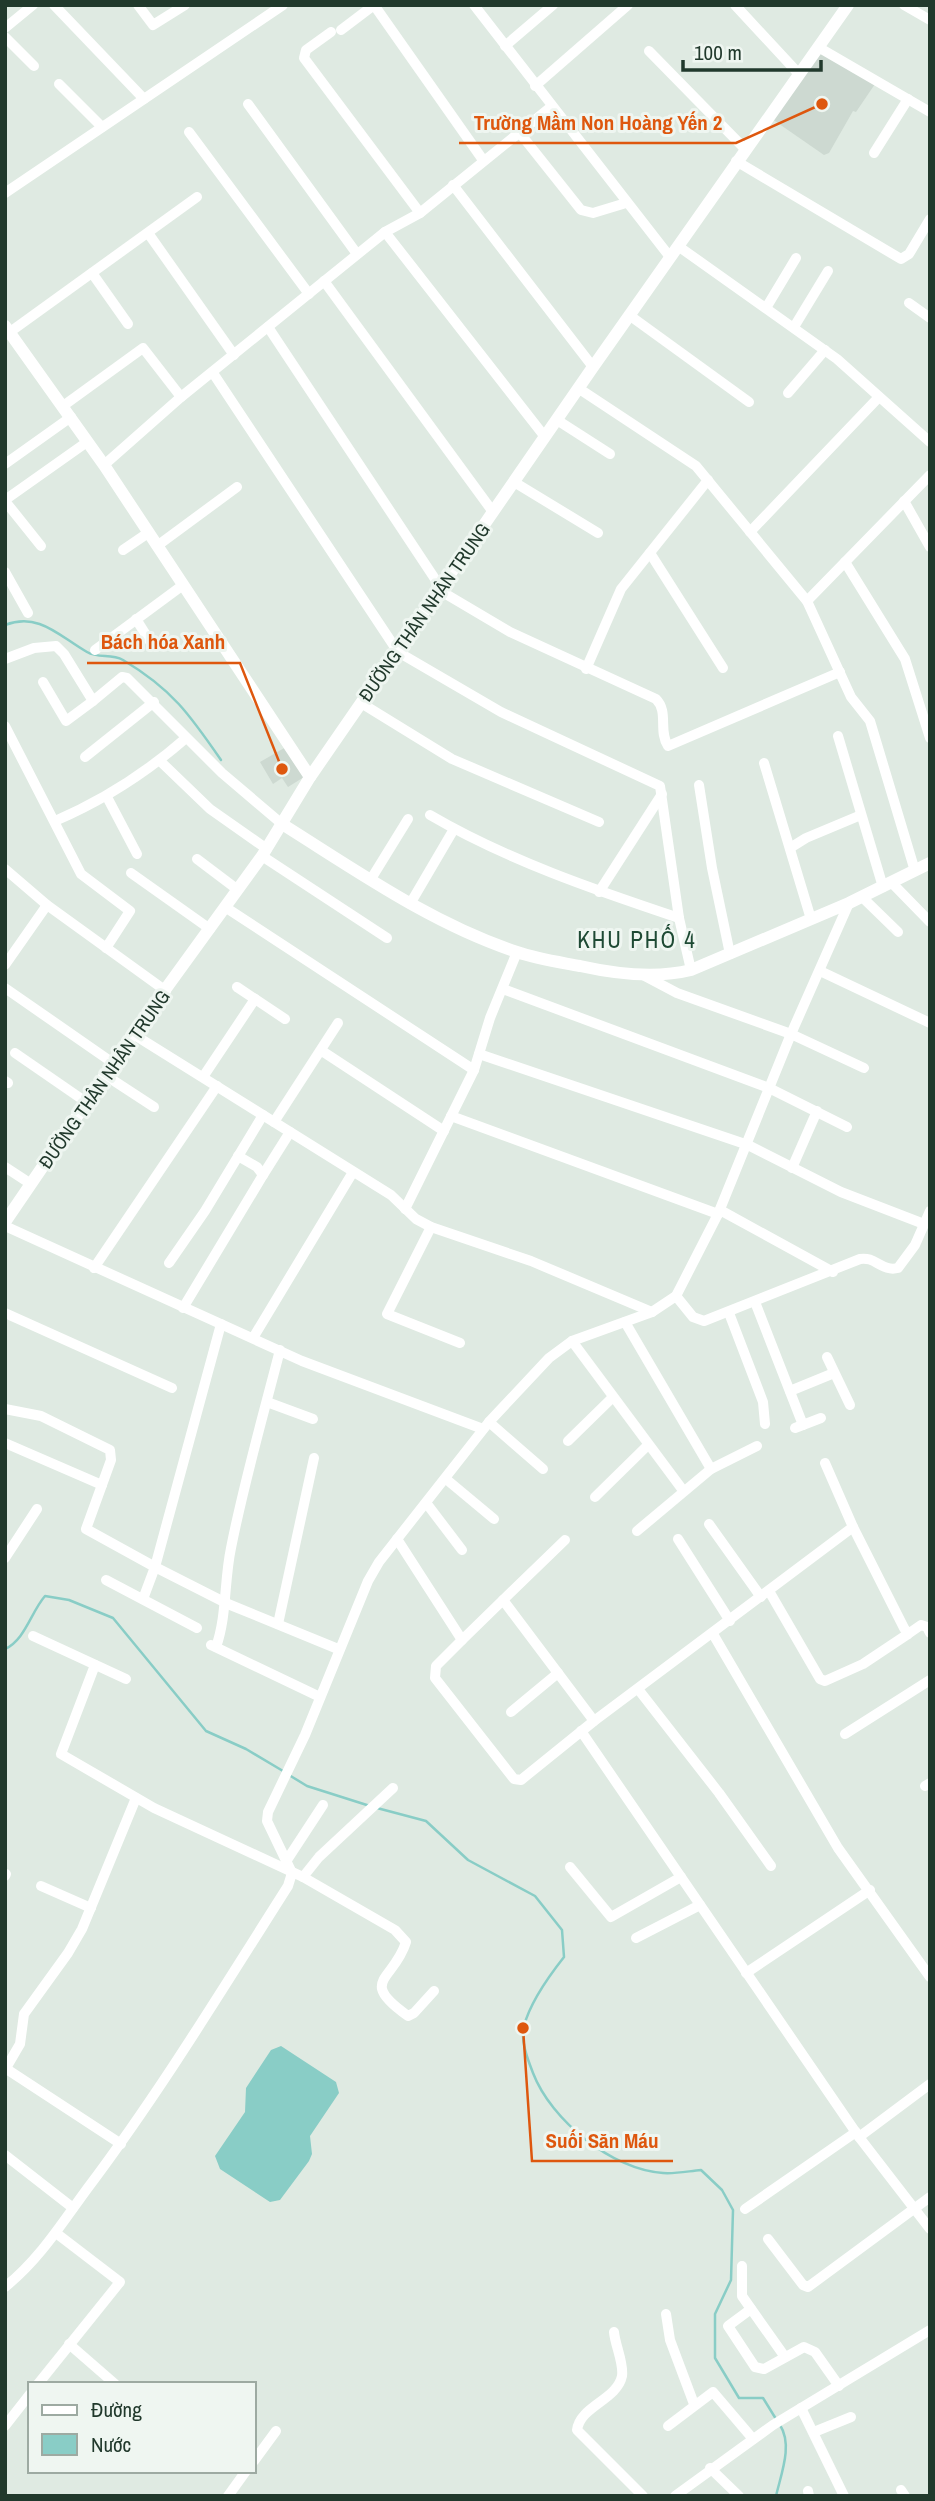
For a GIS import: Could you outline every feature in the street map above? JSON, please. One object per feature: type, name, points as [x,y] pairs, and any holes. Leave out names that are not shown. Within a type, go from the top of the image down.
[{"type":"street","points":[[5,28],[33,5]]},
{"type":"street","points":[[54,5],[144,99]]},
{"type":"street","points":[[138,5],[153,26],[185,5]]},
{"type":"street","points":[[5,193],[283,5]]},
{"type":"street","points":[[420,213],[303,55],[374,5],[483,160]]},
{"type":"street","points":[[474,5],[670,257]]},
{"type":"street","points":[[505,46],[553,5]]},
{"type":"street","points":[[535,86],[628,5]]},
{"type":"street","points":[[735,5],[798,73]]},
{"type":"street","name":"ĐƯỜNG THÂN NHÂN TRUNG","points":[[5,1224],[133,1034],[264,853],[310,777],[593,366],[848,5]]},
{"type":"street","points":[[904,5],[930,20]]},
{"type":"street","points":[[5,37],[34,66]]},
{"type":"street","points":[[818,47],[930,112]]},
{"type":"street","points":[[649,51],[745,149]]},
{"type":"street","points":[[59,84],[102,127]]},
{"type":"street","points":[[874,153],[908,99]]},
{"type":"street","points":[[248,104],[357,254]]},
{"type":"street","points":[[104,466],[181,397],[357,254],[385,232],[420,213],[551,107]]},
{"type":"street","points":[[189,132],[309,294]]},
{"type":"street","points":[[519,132],[581,210],[593,213],[626,203]]},
{"type":"street","points":[[736,161],[901,259],[909,254],[930,219]]},
{"type":"street","points":[[453,185],[593,366]]},
{"type":"street","points":[[197,197],[9,335],[104,466],[310,777]]},
{"type":"street","points":[[385,232],[545,437]]},
{"type":"street","points":[[148,233],[234,355]]},
{"type":"street","points":[[678,246],[825,350],[930,442]]},
{"type":"street","points":[[766,308],[796,258]]},
{"type":"street","points":[[794,327],[828,271]]},
{"type":"street","points":[[92,273],[128,324]]},
{"type":"street","points":[[324,281],[493,512]]},
{"type":"street","points":[[909,303],[930,318]]},
{"type":"street","points":[[629,315],[749,402]]},
{"type":"street","points":[[268,327],[440,589],[510,632],[656,699],[663,710],[664,738],[670,747],[840,672]]},
{"type":"street","points":[[5,464],[145,348],[181,397]]},
{"type":"street","points":[[788,393],[825,350]]},
{"type":"street","points":[[213,373],[398,652],[492,708],[655,781],[662,794],[679,918],[691,970]]},
{"type":"street","points":[[578,388],[696,466],[807,601],[851,697],[870,721],[915,871]]},
{"type":"street","points":[[750,532],[879,397]]},
{"type":"street","points":[[557,420],[610,454]]},
{"type":"street","points":[[41,546],[5,501],[87,442]]},
{"type":"street","points":[[807,601],[930,475]]},
{"type":"street","points":[[586,669],[621,589],[708,480]]},
{"type":"street","points":[[514,482],[598,533]]},
{"type":"street","points":[[158,546],[237,487]]},
{"type":"street","points":[[904,501],[930,547]]},
{"type":"street","points":[[123,550],[148,533]]},
{"type":"street","points":[[650,553],[723,668]]},
{"type":"street","points":[[845,562],[905,659],[930,738]]},
{"type":"street","points":[[5,572],[28,613]]},
{"type":"street","points":[[95,650],[183,584]]},
{"type":"street","points":[[136,619],[151,643]]},
{"type":"street","points":[[5,659],[34,648],[56,646],[64,654],[93,701]]},
{"type":"street","points":[[43,682],[66,721],[124,677],[154,702],[186,738],[282,824],[410,904],[517,952],[605,971],[671,975],[691,970],[849,903],[930,863]]},
{"type":"street","points":[[85,757],[154,702]]},
{"type":"street","points":[[361,703],[452,760],[599,822]]},
{"type":"street","points":[[5,726],[81,874],[130,911],[106,948]]},
{"type":"street","points":[[838,736],[861,815],[887,885],[930,922]]},
{"type":"street","points":[[55,821],[107,797],[160,761],[186,738]]},
{"type":"street","points":[[160,761],[211,809],[264,853],[387,938]]},
{"type":"street","points":[[764,763],[811,919]]},
{"type":"street","points":[[699,785],[712,868],[730,954]]},
{"type":"street","points":[[599,892],[662,794]]},
{"type":"street","points":[[107,797],[137,854]]},
{"type":"street","points":[[430,815],[454,829],[599,892],[679,918]]},
{"type":"street","points":[[790,848],[806,838],[861,815]]},
{"type":"street","points":[[371,879],[408,819]]},
{"type":"street","points":[[410,904],[454,829]]},
{"type":"street","points":[[197,859],[238,890]]},
{"type":"street","points":[[5,869],[47,905],[166,991]]},
{"type":"street","points":[[131,873],[210,929]]},
{"type":"street","points":[[862,897],[898,932]]},
{"type":"street","points":[[298,1875],[287,1860],[267,1817],[292,1764],[368,1581],[397,1539],[486,1426],[549,1358],[572,1341],[652,1312],[676,1296],[719,1212],[791,1034],[849,903]]},
{"type":"street","points":[[5,965],[47,905]]},
{"type":"street","points":[[225,907],[474,1070]]},
{"type":"street","points":[[405,1209],[474,1070],[517,952]]},
{"type":"street","points":[[820,971],[930,1023]]},
{"type":"street","points":[[643,975],[677,993],[791,1034],[864,1068]]},
{"type":"street","points":[[237,987],[285,1019]]},
{"type":"street","points":[[5,988],[113,1063]]},
{"type":"street","points":[[503,989],[769,1088],[847,1127]]},
{"type":"street","points":[[203,1077],[255,999]]},
{"type":"street","points":[[274,1122],[338,1023]]},
{"type":"street","points":[[133,1034],[391,1195],[405,1209],[431,1227],[531,1261],[652,1312]]},
{"type":"street","points":[[322,1051],[444,1131]]},
{"type":"street","points":[[15,1053],[86,1102]]},
{"type":"street","points":[[479,1054],[748,1145],[841,1192],[924,1224]]},
{"type":"street","points":[[105,1075],[154,1107]]},
{"type":"street","points":[[93,1268],[217,1086]]},
{"type":"street","points":[[792,1168],[817,1111]]},
{"type":"street","points":[[169,1263],[263,1115]]},
{"type":"street","points":[[451,1116],[719,1212],[833,1272]]},
{"type":"street","points":[[183,1308],[290,1132]]},
{"type":"street","points":[[238,1156],[257,1167],[263,1175]]},
{"type":"street","points":[[5,1167],[31,1184]]},
{"type":"street","points":[[253,1338],[353,1172]]},
{"type":"street","points":[[676,1296],[698,1320],[704,1321],[833,1272],[865,1257],[886,1269],[898,1268],[915,1245],[930,1211]]},
{"type":"street","points":[[5,1224],[93,1268],[280,1350],[486,1426],[543,1469]]},
{"type":"street","points":[[431,1227],[387,1314],[460,1343]]},
{"type":"street","points":[[755,1302],[790,1391],[799,1427],[821,1418]]},
{"type":"street","points":[[5,1313],[172,1388]]},
{"type":"street","points":[[729,1313],[763,1402],[765,1424]]},
{"type":"street","points":[[625,1322],[711,1469]]},
{"type":"street","points":[[143,1599],[155,1567],[221,1324]]},
{"type":"street","points":[[572,1341],[682,1489]]},
{"type":"street","points":[[280,1350],[235,1529],[224,1585],[225,1603],[213,1646],[320,1697]]},
{"type":"street","points":[[827,1357],[850,1405]]},
{"type":"street","points":[[790,1391],[834,1373]]},
{"type":"street","points":[[568,1441],[612,1398]]},
{"type":"street","points":[[267,1402],[313,1419]]},
{"type":"street","points":[[6,1411],[41,1416],[110,1450],[111,1460],[86,1527],[87,1532],[225,1603],[338,1649]]},
{"type":"street","points":[[5,1443],[102,1485]]},
{"type":"street","points":[[595,1497],[648,1445]]},
{"type":"street","points":[[637,1531],[682,1489],[711,1469],[757,1446]]},
{"type":"street","points":[[278,1624],[314,1458]]},
{"type":"street","points":[[825,1463],[853,1527],[908,1634]]},
{"type":"street","points":[[446,1479],[494,1519]]},
{"type":"street","points":[[427,1504],[462,1550]]},
{"type":"street","points":[[5,1558],[10,1541],[37,1510]]},
{"type":"street","points":[[709,1524],[765,1594],[820,1679],[825,1681],[845,1670],[856,1668],[921,1625],[927,1627],[930,1633]]},
{"type":"street","points":[[565,1540],[436,1666],[435,1678],[514,1779],[521,1780],[594,1721],[853,1527]]},
{"type":"street","points":[[397,1539],[463,1640]]},
{"type":"street","points":[[678,1539],[730,1621]]},
{"type":"street","points":[[106,1580],[197,1628]]},
{"type":"street","points":[[503,1600],[594,1721]]},
{"type":"street","points":[[713,1634],[838,1848],[930,1976]]},
{"type":"street","points":[[33,1636],[126,1679]]},
{"type":"street","points":[[95,1665],[61,1754],[136,1798],[298,1875],[403,1936],[406,1942],[403,1951],[382,1981],[386,2001],[411,2016],[434,1991]]},
{"type":"street","points":[[511,1712],[558,1673]]},
{"type":"street","points":[[845,1734],[930,1680]]},
{"type":"street","points":[[638,1689],[726,1802],[771,1866]]},
{"type":"street","points":[[581,1731],[858,2135],[930,2229]]},
{"type":"street","points":[[5,2287],[22,2273],[57,2233],[121,2144],[288,1886],[393,1788]]},
{"type":"street","points":[[121,2144],[6,2068],[20,2044],[24,2014],[68,1953],[91,1908],[136,1798]]},
{"type":"street","points":[[287,1860],[323,1805]]},
{"type":"street","points":[[570,1867],[611,1917],[681,1877]]},
{"type":"street","points":[[41,1886],[91,1908]]},
{"type":"street","points":[[746,1973],[870,1890]]},
{"type":"street","points":[[636,1938],[700,1905]]},
{"type":"street","points":[[745,2209],[930,2084]]},
{"type":"street","points":[[5,2155],[74,2207]]},
{"type":"street","points":[[768,2239],[803,2285],[808,2287],[930,2197]]},
{"type":"street","points":[[40,2382],[120,2282],[57,2233]]},
{"type":"street","points":[[742,2266],[742,2296],[785,2357]]},
{"type":"street","points":[[751,2309],[730,2322],[729,2331],[760,2370],[804,2347],[810,2348],[839,2386]]},
{"type":"street","points":[[666,2314],[670,2340],[694,2404]]},
{"type":"street","points":[[675,2496],[710,2468],[773,2425],[930,2330]]},
{"type":"street","points":[[614,2332],[621,2378],[615,2390],[582,2418],[577,2430],[643,2496]]},
{"type":"street","points":[[69,2344],[114,2382]]},
{"type":"street","points":[[668,2426],[713,2392],[753,2439]]},
{"type":"street","points":[[5,2426],[28,2397]]},
{"type":"street","points":[[801,2408],[844,2496]]},
{"type":"street","points":[[814,2432],[851,2417]]},
{"type":"street","points":[[256,2458],[276,2431]]},
{"type":"street","points":[[710,2468],[739,2496]]},
{"type":"street","points":[[228,2496],[245,2473]]},
{"type":"shaded area","points":[[820,52],[875,84],[856,112],[853,111],[829,153],[824,155],[772,119]]},
{"type":"shaded area","points":[[286,747],[304,777],[288,787],[282,778],[273,784],[260,762]]},
{"type":"water","points":[[281,2046],[336,2082],[339,2093],[310,2136],[312,2154],[309,2161],[280,2200],[270,2202],[220,2169],[215,2156],[245,2112],[246,2088],[271,2050]]},
{"type":"waterway","points":[[5,625],[28,621],[39,624],[92,654],[123,660],[155,682],[179,704],[221,760]]},
{"type":"waterway","points":[[5,1649],[18,1639],[45,1596],[69,1600],[113,1618],[206,1731],[246,1749],[283,1771]]},
{"type":"waterway","points":[[289,1775],[307,1786],[370,1806]]},
{"type":"waterway","points":[[377,1808],[426,1821],[468,1860],[535,1896],[562,1930],[564,1957],[535,1999],[524,2026],[524,2044],[533,2073],[542,2091],[569,2125],[604,2152],[644,2170],[668,2173],[701,2170],[722,2190],[733,2210],[731,2280],[715,2314],[715,2358],[739,2398],[763,2398],[776,2419]]},
{"type":"waterway","points":[[776,2496],[786,2450],[786,2441],[780,2425]]},
{"type":"place","name":"Trường Mầm Non Hoàng Yến 2","points":[[822,104]]},
{"type":"place","name":"Bách hóa Xanh","points":[[282,769]]},
{"type":"place","name":"Suối Săn Máu","points":[[523,2028]]},
{"type":"district","name":"KHU PHỐ 4","points":[[637,939]]}]
